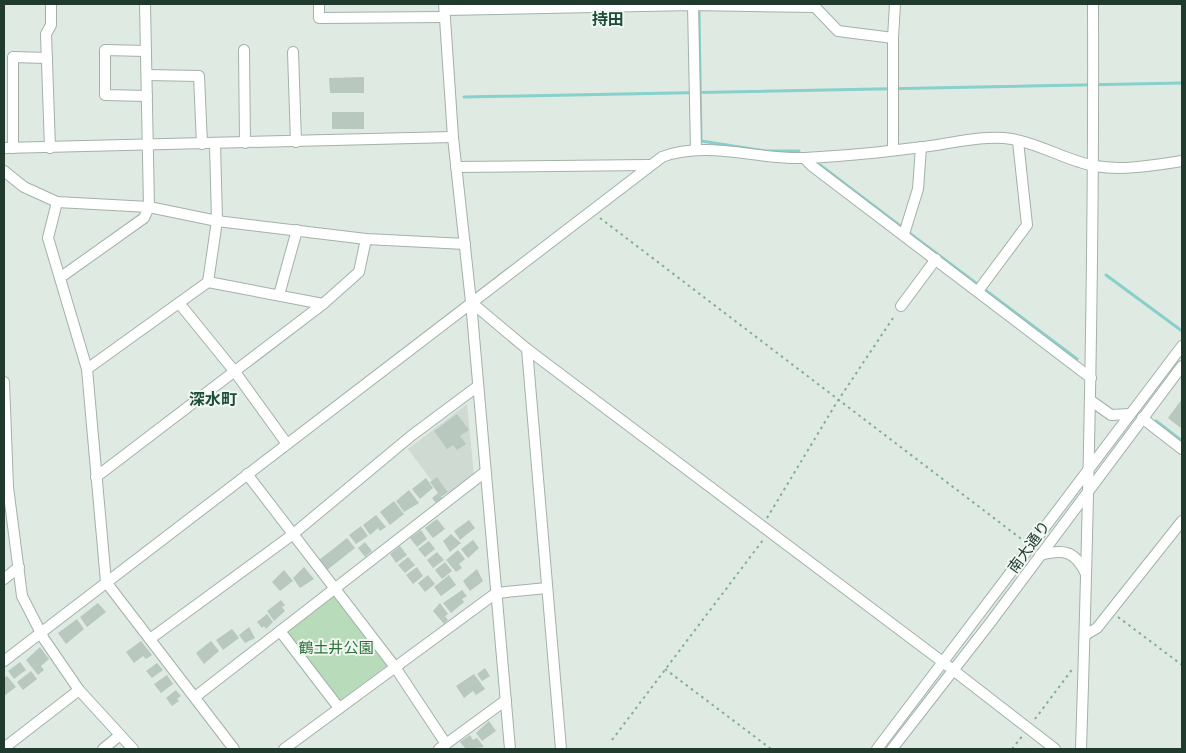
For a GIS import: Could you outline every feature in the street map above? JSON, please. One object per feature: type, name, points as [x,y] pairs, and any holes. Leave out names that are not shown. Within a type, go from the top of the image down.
[{"type":"street","points":[[50,148],[46,34],[51,25],[51,4]]},
{"type":"street","points":[[61,277],[144,218],[149,207],[145,4]]},
{"type":"street","points":[[319,4],[319,18],[444,10],[601,6],[815,7],[838,31],[892,38]]},
{"type":"street","points":[[893,150],[892,38],[895,4]]},
{"type":"street","points":[[1081,749],[1091,378],[1094,166],[1093,4]]},
{"type":"street","points":[[693,5],[696,150]]},
{"type":"street","points":[[444,10],[453,138],[471,302],[510,749]]},
{"type":"street","points":[[146,51],[106,50],[106,95],[147,96]]},
{"type":"street","points":[[244,50],[245,143]]},
{"type":"street","points":[[293,52],[296,142]]},
{"type":"street","points":[[47,58],[13,57],[9,148],[453,138]]},
{"type":"street","points":[[147,75],[199,76],[202,144]]},
{"type":"street","points":[[4,661],[649,165],[675,152],[696,150],[774,158],[804,158],[921,147],[990,138],[1018,141],[1094,166],[1119,168],[1182,161]]},
{"type":"street","points":[[978,291],[1027,225],[1018,141]]},
{"type":"street","points":[[208,282],[217,221],[215,144]]},
{"type":"street","points":[[904,234],[918,189],[921,147]]},
{"type":"street","points":[[804,158],[1091,378]]},
{"type":"street","points":[[456,167],[649,165]]},
{"type":"street","points":[[4,171],[24,187],[57,202],[149,207],[217,221],[366,239],[465,244]]},
{"type":"street","points":[[57,202],[48,238],[87,369],[106,582],[234,749]]},
{"type":"street","points":[[279,295],[297,230]]},
{"type":"street","points":[[96,477],[323,304],[359,272],[366,239]]},
{"type":"street","points":[[902,306],[936,258]]},
{"type":"street","points":[[87,369],[208,282],[323,304]]},
{"type":"street","points":[[179,302],[235,372],[287,444]]},
{"type":"street","points":[[471,302],[527,349],[948,666],[1055,749]]},
{"type":"street","name":"南大通り","points":[[892,749],[1031,546],[1182,346]]},
{"type":"street","points":[[527,349],[561,749]]},
{"type":"street","name":"南大通り","points":[[877,749],[948,666],[990,623],[1182,366]]},
{"type":"street","points":[[4,382],[6,489],[22,596],[40,633],[79,690],[133,749]]},
{"type":"street","points":[[150,639],[292,535],[411,436],[478,386]]},
{"type":"street","points":[[1090,400],[1111,415],[1130,414]]},
{"type":"street","points":[[1142,418],[1182,449]]},
{"type":"street","points":[[195,697],[485,472]]},
{"type":"street","points":[[247,474],[395,667],[442,747],[506,700]]},
{"type":"street","points":[[1085,635],[1097,628],[1182,521]]},
{"type":"street","points":[[1040,555],[1063,552],[1073,555],[1080,562],[1086,574]]},
{"type":"street","points":[[4,579],[19,567]]},
{"type":"street","points":[[284,749],[496,593],[547,588]]},
{"type":"street","points":[[280,631],[339,708]]},
{"type":"street","points":[[4,748],[79,690]]},
{"type":"street","points":[[103,749],[120,735]]},
{"type":"path","points":[[590,210],[838,401],[1031,546]]},
{"type":"path","points":[[612,740],[765,529],[838,401],[902,306]]},
{"type":"path","points":[[1110,611],[1182,665]]},
{"type":"path","points":[[1012,749],[1074,667],[1084,664]]},
{"type":"path","points":[[665,669],[771,749]]},
{"type":"shaded area","points":[[467,404],[474,476],[450,494],[437,477],[432,481],[408,449]]},
{"type":"green space","name":"鶴土井公園","points":[[334,595],[388,665],[338,702],[284,632]]},
{"type":"building","points":[[364,77],[364,93],[330,93],[329,78]]},
{"type":"building","points":[[332,112],[364,112],[364,129],[332,129]]},
{"type":"building","points":[[1182,399],[1182,429],[1168,418]]},
{"type":"building","points":[[457,414],[469,430],[460,436],[466,444],[457,450],[453,445],[447,449],[434,431]]},
{"type":"building","points":[[437,477],[448,492],[441,497],[430,482]]},
{"type":"building","points":[[426,478],[433,488],[420,499],[412,489]]},
{"type":"building","points":[[409,490],[419,503],[404,512],[396,501]]},
{"type":"building","points":[[438,493],[442,498],[436,503],[432,498]]},
{"type":"building","points":[[394,501],[404,514],[390,525],[380,512]]},
{"type":"building","points":[[376,515],[386,527],[380,531],[378,528],[370,535],[363,525]]},
{"type":"building","points":[[437,519],[445,529],[433,538],[425,528]]},
{"type":"building","points":[[469,520],[475,528],[460,540],[454,531]]},
{"type":"building","points":[[361,526],[368,536],[356,544],[349,535]]},
{"type":"building","points":[[421,530],[427,539],[417,547],[410,538]]},
{"type":"building","points":[[451,534],[461,543],[450,552],[443,541]]},
{"type":"building","points":[[347,538],[355,548],[327,570],[319,560]]},
{"type":"building","points":[[473,540],[479,548],[468,558],[461,549]]},
{"type":"building","points":[[429,541],[435,549],[425,557],[418,549]]},
{"type":"building","points":[[365,542],[372,551],[365,557],[358,548]]},
{"type":"building","points":[[400,546],[407,555],[396,563],[390,554]]},
{"type":"building","points":[[458,550],[465,559],[459,564],[462,568],[456,572],[446,560]]},
{"type":"building","points":[[437,552],[444,560],[433,568],[427,560]]},
{"type":"building","points":[[408,557],[415,565],[405,573],[398,565]]},
{"type":"building","points":[[445,562],[452,571],[442,579],[435,570]]},
{"type":"building","points":[[304,567],[314,579],[300,588],[293,578]]},
{"type":"building","points":[[417,567],[423,576],[413,584],[406,575]]},
{"type":"building","points":[[477,569],[483,581],[470,591],[463,581]]},
{"type":"building","points":[[284,570],[293,581],[280,591],[272,582]]},
{"type":"building","points":[[428,575],[435,584],[425,592],[418,583]]},
{"type":"building","points":[[449,575],[456,585],[441,596],[434,587]]},
{"type":"building","points":[[462,590],[467,596],[462,599],[464,602],[451,613],[443,603]]},
{"type":"building","points":[[281,600],[285,605],[282,607],[285,611],[274,621],[267,611]]},
{"type":"building","points":[[98,603],[106,612],[87,627],[80,617]]},
{"type":"building","points":[[440,603],[448,614],[445,616],[448,620],[444,624],[433,611]]},
{"type":"building","points":[[267,614],[273,622],[266,629],[264,626],[262,628],[257,622]]},
{"type":"building","points":[[77,619],[84,629],[66,644],[58,633]]},
{"type":"building","points":[[249,627],[255,638],[245,643],[239,635]]},
{"type":"building","points":[[232,629],[239,638],[223,650],[216,640]]},
{"type":"building","points":[[141,641],[152,655],[146,659],[143,656],[134,663],[126,652]]},
{"type":"building","points":[[211,641],[219,651],[204,664],[196,653]]},
{"type":"building","points":[[40,647],[49,659],[41,666],[44,670],[38,675],[26,660]]},
{"type":"building","points":[[20,662],[26,670],[14,679],[8,671]]},
{"type":"building","points":[[157,663],[163,670],[152,678],[146,671]]},
{"type":"building","points":[[485,668],[490,676],[482,681],[477,674]]},
{"type":"building","points":[[31,671],[37,679],[23,690],[17,682]]},
{"type":"building","points":[[474,674],[485,689],[476,695],[473,691],[464,698],[456,686]]},
{"type":"building","points":[[167,675],[173,684],[161,693],[154,684]]},
{"type":"building","points":[[7,676],[16,687],[4,696],[4,678]]},
{"type":"building","points":[[176,690],[181,696],[177,699],[179,701],[172,706],[166,698]]},
{"type":"building","points":[[489,721],[496,731],[482,741],[476,733]]},
{"type":"building","points":[[470,735],[473,740],[477,738],[484,747],[466,749],[460,742]]},
{"type":"waterway","points":[[699,12],[701,141],[766,151],[799,151]]},
{"type":"waterway","points":[[464,97],[1182,83]]},
{"type":"waterway","points":[[820,165],[903,228]]},
{"type":"waterway","points":[[908,232],[1077,359]]},
{"type":"waterway","points":[[1106,275],[1182,331]]},
{"type":"waterway","points":[[1156,421],[1182,441]]},
{"type":"district","name":"持田","points":[[608,19]]},
{"type":"district","name":"深水町","points":[[213,399]]}]
